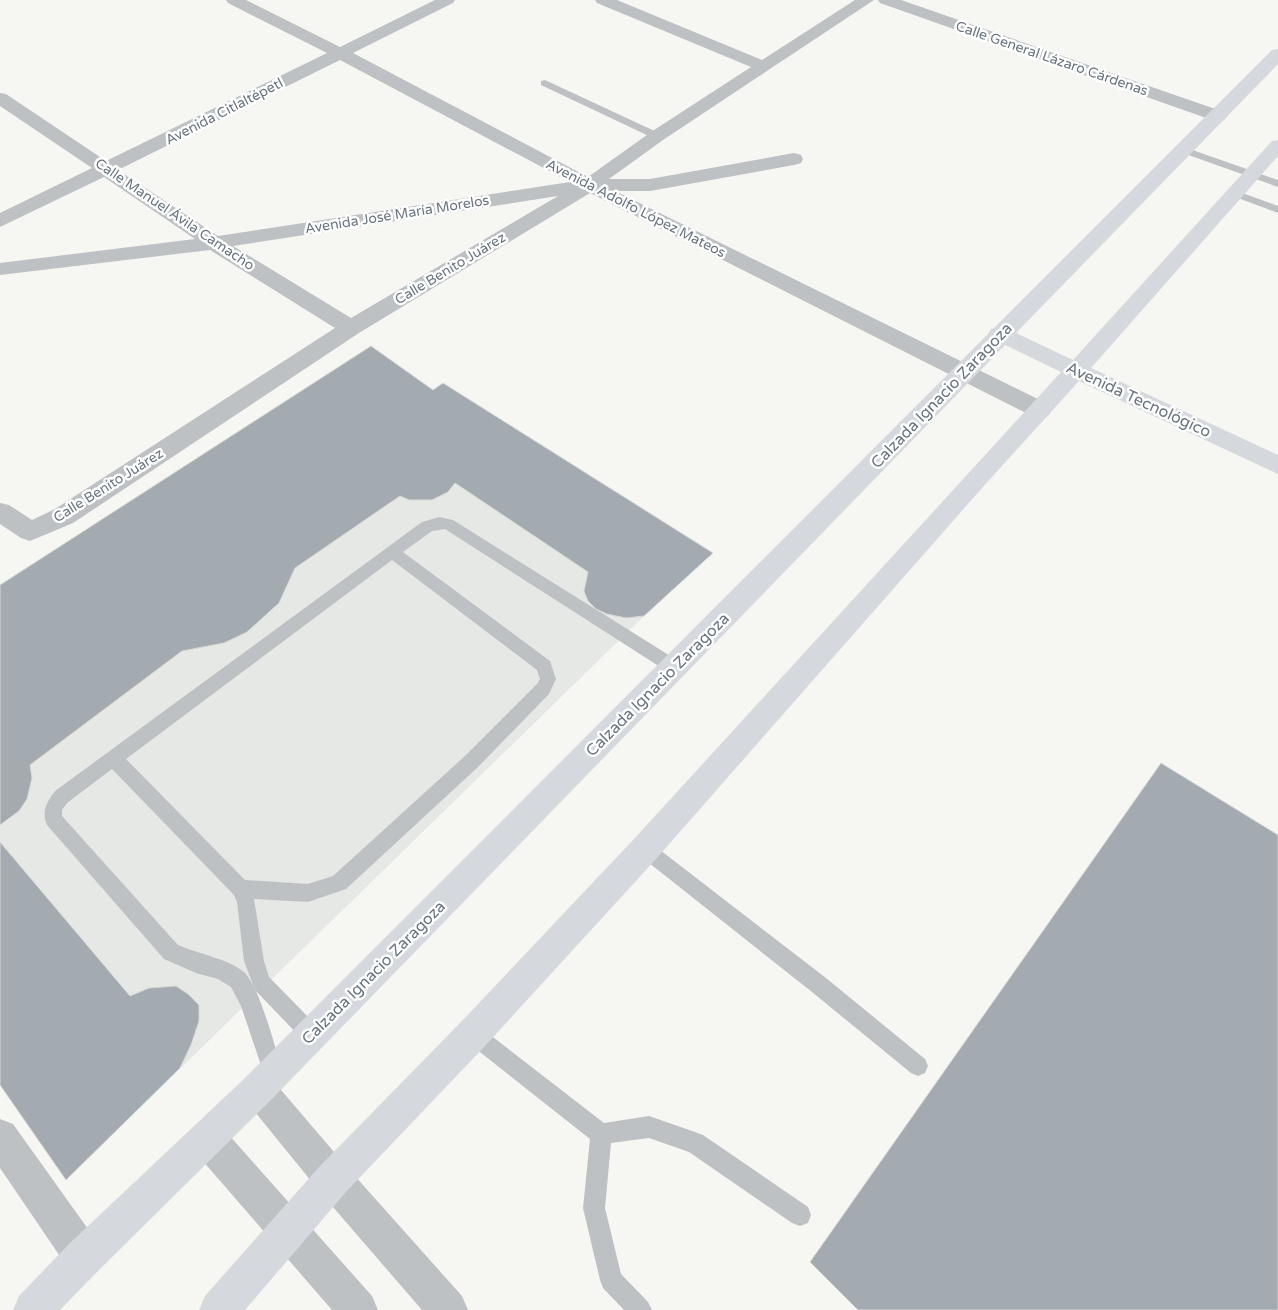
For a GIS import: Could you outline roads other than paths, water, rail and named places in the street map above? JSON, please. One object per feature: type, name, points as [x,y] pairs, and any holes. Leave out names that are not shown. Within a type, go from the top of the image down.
[{"type":"main road","name":"Calzada Ignacio Zaragoza","points":[[33,1310],[84,1256],[208,1139],[674,667],[999,334],[1278,54]]},
{"type":"main road","points":[[220,1310],[333,1179],[473,1034],[644,849],[1278,145]]},
{"type":"main road","name":"Avenida Tecnológico","points":[[999,334],[1278,466]]},
{"type":"street","name":"Avenida Adolfo López Mateos","points":[[234,0],[340,53],[589,185],[1040,410]]},
{"type":"street","name":"Avenida Citlaltépetl","points":[[0,221],[447,0]]},
{"type":"street","points":[[603,0],[762,66]]},
{"type":"street","name":"Calle Benito Juárez","points":[[0,512],[30,531],[64,516],[351,328],[589,185],[657,136],[866,0]]},
{"type":"street","name":"Calle General Lázaro Cárdenas","points":[[886,0],[1218,116]]},
{"type":"street","name":"Calle Manuel Ávila Camacho","points":[[0,98],[214,242],[351,328]]},
{"type":"street","name":"Avenida José María Morelos","points":[[0,269],[214,242],[589,185],[650,185],[794,159]]},
{"type":"street","points":[[265,1081],[333,1179],[448,1310]]},
{"type":"street","points":[[0,1138],[84,1256]]},
{"type":"street","points":[[208,1139],[289,1229],[358,1310]]},
{"type":"lane","points":[[545,83],[657,136]]},
{"type":"lane","points":[[1184,150],[1278,184]]},
{"type":"lane","points":[[1234,193],[1278,210]]},
{"type":"lane","points":[[265,1081],[250,1002],[238,980],[222,970],[196,964],[171,952],[53,819],[53,808],[61,797],[427,526],[439,523],[448,524],[674,667]]},
{"type":"lane","points":[[241,889],[308,892],[340,883],[472,761],[544,689],[548,679],[544,666],[392,552]]},
{"type":"lane","points":[[114,759],[241,889],[246,902],[254,961],[262,983],[311,1034]]},
{"type":"lane","points":[[644,849],[819,985],[918,1066]]},
{"type":"lane","points":[[473,1034],[601,1134],[649,1127],[695,1143],[800,1215]]},
{"type":"lane","points":[[601,1134],[594,1208],[612,1280],[640,1310]]}]
